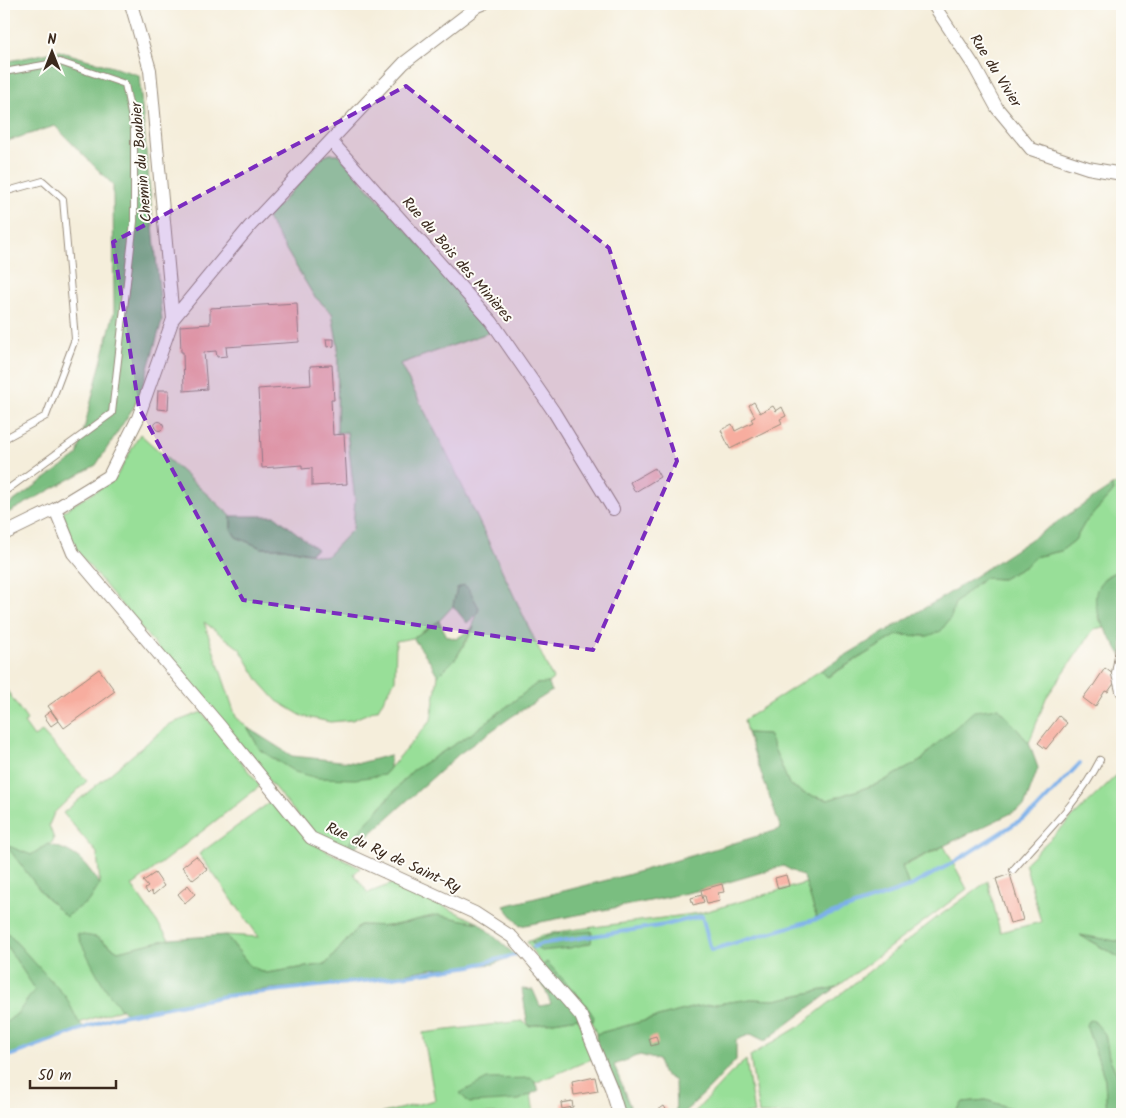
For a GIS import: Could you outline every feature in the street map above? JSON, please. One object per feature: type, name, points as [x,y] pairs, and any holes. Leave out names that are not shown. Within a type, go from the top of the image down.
[{"type":"street","name":"Chemin du Boubier","points":[[132,4],[150,70],[173,319]]},
{"type":"street","points":[[4,534],[55,509],[109,476],[138,418],[173,319],[250,226],[404,63],[483,4]]},
{"type":"street","name":"Rue du Vivier","points":[[933,4],[974,66],[998,108],[1032,149],[1088,168],[1122,174]]},
{"type":"street","name":"Rue du Bois des Minières","points":[[331,140],[492,322],[554,412],[613,509]]},
{"type":"street","name":"Rue du Ry de Saint-Ry","points":[[55,509],[73,553],[312,838],[475,913],[512,937],[581,1016],[611,1088],[619,1114]]},
{"type":"street","points":[[1122,649],[1118,674],[1122,691]]},
{"type":"lane","points":[[4,72],[60,62],[125,84],[134,129],[134,221],[112,413],[4,492]]},
{"type":"lane","points":[[4,192],[43,181],[63,199],[75,339],[46,416],[4,439]]},
{"type":"lane","points":[[1013,870],[1079,794],[1092,777],[1100,760]]},
{"type":"highlighted area","points":[[406,86],[609,248],[677,461],[593,650],[243,600],[139,408],[113,242]]},
{"type":"green space","points":[[59,51],[139,75],[162,321],[139,399],[96,465],[4,515],[4,508],[77,456],[114,312],[113,185],[55,126],[4,142],[4,62]]},
{"type":"green space","points":[[330,154],[338,154],[496,330],[400,364],[452,464],[553,679],[548,683],[536,684],[471,734],[412,771],[349,843],[352,850],[314,835],[75,549],[62,512],[115,479],[140,434],[231,516],[231,529],[236,537],[262,548],[284,548],[326,557],[353,529],[355,500],[347,432],[337,433],[338,347],[332,313],[314,296],[267,218],[323,157]],"holes":[[[457,588],[479,608],[469,637],[456,658],[438,676],[431,720],[384,775],[260,750],[248,728],[236,717],[204,622],[240,649],[259,681],[277,701],[302,716],[330,722],[352,720],[378,709],[395,680],[396,641],[413,638],[439,621],[453,606]]]},
{"type":"green space","points":[[1122,482],[1122,568],[1107,576],[1098,617],[1104,627],[1094,629],[1046,698],[1029,743],[999,709],[931,749],[922,760],[880,783],[828,800],[805,794],[789,784],[768,734],[747,733],[744,720],[821,670],[828,677],[897,635],[927,636],[951,617],[955,603],[984,578],[1002,579],[1026,566],[1034,557],[1061,551],[1075,540],[1084,524],[1113,492],[1112,486]]},
{"type":"green space","points":[[1112,486],[1113,492],[1084,524],[1075,540],[1061,551],[1034,557],[1026,566],[1002,579],[984,578],[955,603],[951,617],[941,631],[928,636],[897,635],[827,677],[821,670],[948,594]]},
{"type":"green space","points":[[231,516],[275,516],[317,549],[310,553],[284,548],[262,548],[236,537],[231,529]]},
{"type":"green space","points":[[1122,568],[1122,656],[1098,614],[1096,596],[1102,581]]},
{"type":"green space","points":[[464,585],[469,589],[479,608],[477,614],[467,623],[453,606],[457,588]]},
{"type":"green space","points":[[439,621],[447,636],[456,639],[474,627],[456,658],[438,676],[413,638]]},
{"type":"green space","points":[[548,683],[552,691],[459,754],[352,850],[349,843],[412,771],[471,734],[536,684]]},
{"type":"green space","points":[[4,686],[27,720],[24,723],[34,737],[42,732],[87,781],[54,813],[49,825],[54,839],[50,845],[48,844],[31,855],[7,846],[90,900],[100,884],[97,853],[63,813],[170,724],[202,712],[260,786],[132,886],[169,939],[118,951],[96,937],[100,979],[121,1009],[79,1023],[65,997],[4,929]]},
{"type":"green space","points":[[999,708],[1029,743],[1038,768],[1024,807],[902,866],[909,887],[817,919],[804,877],[783,866],[705,889],[520,926],[504,906],[627,875],[781,829],[747,733],[768,734],[789,784],[805,794],[828,800],[880,783],[922,760],[931,749],[974,711]]},
{"type":"green space","points":[[248,728],[292,756],[360,763],[390,755],[390,768],[384,775],[355,779],[317,778],[295,772],[260,750]]},
{"type":"green space","points":[[1122,770],[1122,942],[1081,936],[1122,959],[1122,1086],[1109,1057],[1105,1034],[1086,1025],[1105,1079],[1107,1114],[1029,1114],[986,1100],[963,1102],[954,1114],[759,1114],[750,1056],[800,1026],[935,919],[988,881],[1000,932],[1041,922],[1025,863]]},
{"type":"green space","points":[[273,800],[310,842],[360,868],[354,874],[368,893],[394,883],[479,923],[437,915],[391,926],[360,925],[326,964],[266,973],[250,966],[226,935],[259,937],[199,854]]},
{"type":"green space","points":[[48,844],[73,854],[84,863],[100,884],[90,900],[66,917],[42,893],[6,845],[31,855]]},
{"type":"green space","points":[[944,846],[967,889],[837,987],[775,1000],[751,999],[695,1007],[596,1034],[592,1022],[594,1020],[547,962],[542,966],[527,942],[556,932],[700,913],[806,883],[817,919],[909,887],[902,867]]},
{"type":"green space","points":[[437,915],[479,923],[515,955],[494,964],[429,969],[365,981],[258,990],[166,1006],[129,1015],[106,989],[77,934],[96,937],[118,951],[169,939],[226,935],[250,966],[266,973],[326,964],[360,925],[391,926]]},
{"type":"green space","points":[[4,929],[66,997],[79,1023],[85,1028],[4,1058],[4,1024],[18,1013],[35,989],[4,942]]},
{"type":"green space","points":[[592,931],[591,943],[570,948],[541,951],[531,942],[554,934]]},
{"type":"green space","points":[[1080,935],[1122,942],[1122,959]]},
{"type":"green space","points":[[4,942],[36,989],[18,1013],[4,1024]]},
{"type":"green space","points":[[547,962],[584,1002],[594,1017],[592,1022],[585,1017],[528,1026],[522,989],[533,990],[540,1006],[551,1004],[544,987],[529,968],[537,970]]},
{"type":"green space","points":[[837,987],[765,1041],[751,1034],[736,1040],[736,1060],[682,1114],[676,1114],[675,1081],[662,1073],[658,1060],[640,1055],[614,1065],[631,1109],[623,1111],[596,1044],[596,1034],[695,1007],[751,999],[775,1000]]},
{"type":"green space","points":[[578,1018],[594,1058],[535,1083],[532,1078],[519,1100],[531,1094],[534,1114],[379,1114],[435,1100],[423,1033],[522,1021],[529,1026]]},
{"type":"green space","points":[[1090,1020],[1094,1021],[1105,1034],[1109,1057],[1122,1086],[1122,1114],[1107,1114],[1105,1079],[1086,1025]]},
{"type":"green space","points":[[746,1060],[754,1114],[693,1114],[731,1073]]},
{"type":"green space","points":[[532,1078],[539,1090],[519,1100],[469,1103],[460,1093],[487,1079]]},
{"type":"green space","points":[[986,1100],[1029,1114],[954,1114],[963,1102]]},
{"type":"building","points":[[297,303],[299,342],[226,347],[227,356],[217,357],[216,351],[204,352],[207,389],[184,391],[180,326],[210,324],[210,308]]},
{"type":"building","points":[[326,339],[334,339],[334,346],[327,347]]},
{"type":"building","points":[[332,365],[333,435],[344,434],[347,484],[312,486],[312,468],[302,469],[302,465],[262,468],[258,389],[311,385],[310,366]]},
{"type":"building","points":[[158,390],[169,390],[168,410],[157,409]]},
{"type":"building","points":[[754,402],[760,413],[773,406],[776,411],[782,407],[786,416],[780,419],[782,423],[730,449],[721,430],[732,424],[735,431],[753,422],[751,419],[755,417],[749,405]]},
{"type":"building","points":[[159,421],[164,426],[159,431],[154,426]]},
{"type":"building","points":[[655,468],[660,477],[635,492],[630,482]]},
{"type":"building","points":[[1105,668],[1118,678],[1108,692],[1105,691],[1095,707],[1083,698]]},
{"type":"building","points":[[99,669],[115,691],[64,728],[48,706]]},
{"type":"building","points":[[51,711],[58,721],[51,726],[44,716]]},
{"type":"building","points":[[1059,716],[1067,723],[1046,749],[1038,743]]},
{"type":"building","points":[[196,856],[207,869],[193,880],[182,867]]},
{"type":"building","points":[[155,873],[164,886],[153,895],[151,891],[148,894],[145,889],[148,887],[143,881]]},
{"type":"building","points":[[1010,874],[1023,920],[1010,923],[996,879]]},
{"type":"building","points":[[786,875],[789,886],[778,889],[775,878]]},
{"type":"building","points":[[722,884],[724,892],[718,893],[720,901],[707,904],[705,896],[702,896],[704,902],[693,905],[691,898],[702,895],[701,890]]},
{"type":"building","points":[[188,885],[195,894],[185,903],[178,894]]},
{"type":"building","points":[[656,1036],[658,1044],[651,1046],[649,1038]]},
{"type":"building","points":[[595,1077],[598,1091],[574,1095],[572,1082]]},
{"type":"building","points":[[572,1101],[573,1107],[562,1109],[561,1103]]},
{"type":"building","points":[[664,1106],[669,1114],[652,1114]]},
{"type":"waterway","points":[[534,947],[540,944],[665,925],[702,916],[711,950],[817,919],[909,887],[954,862],[1035,811],[1080,763]]},
{"type":"waterway","points":[[4,1058],[111,1018],[225,996],[365,981],[471,966],[515,955]]}]
